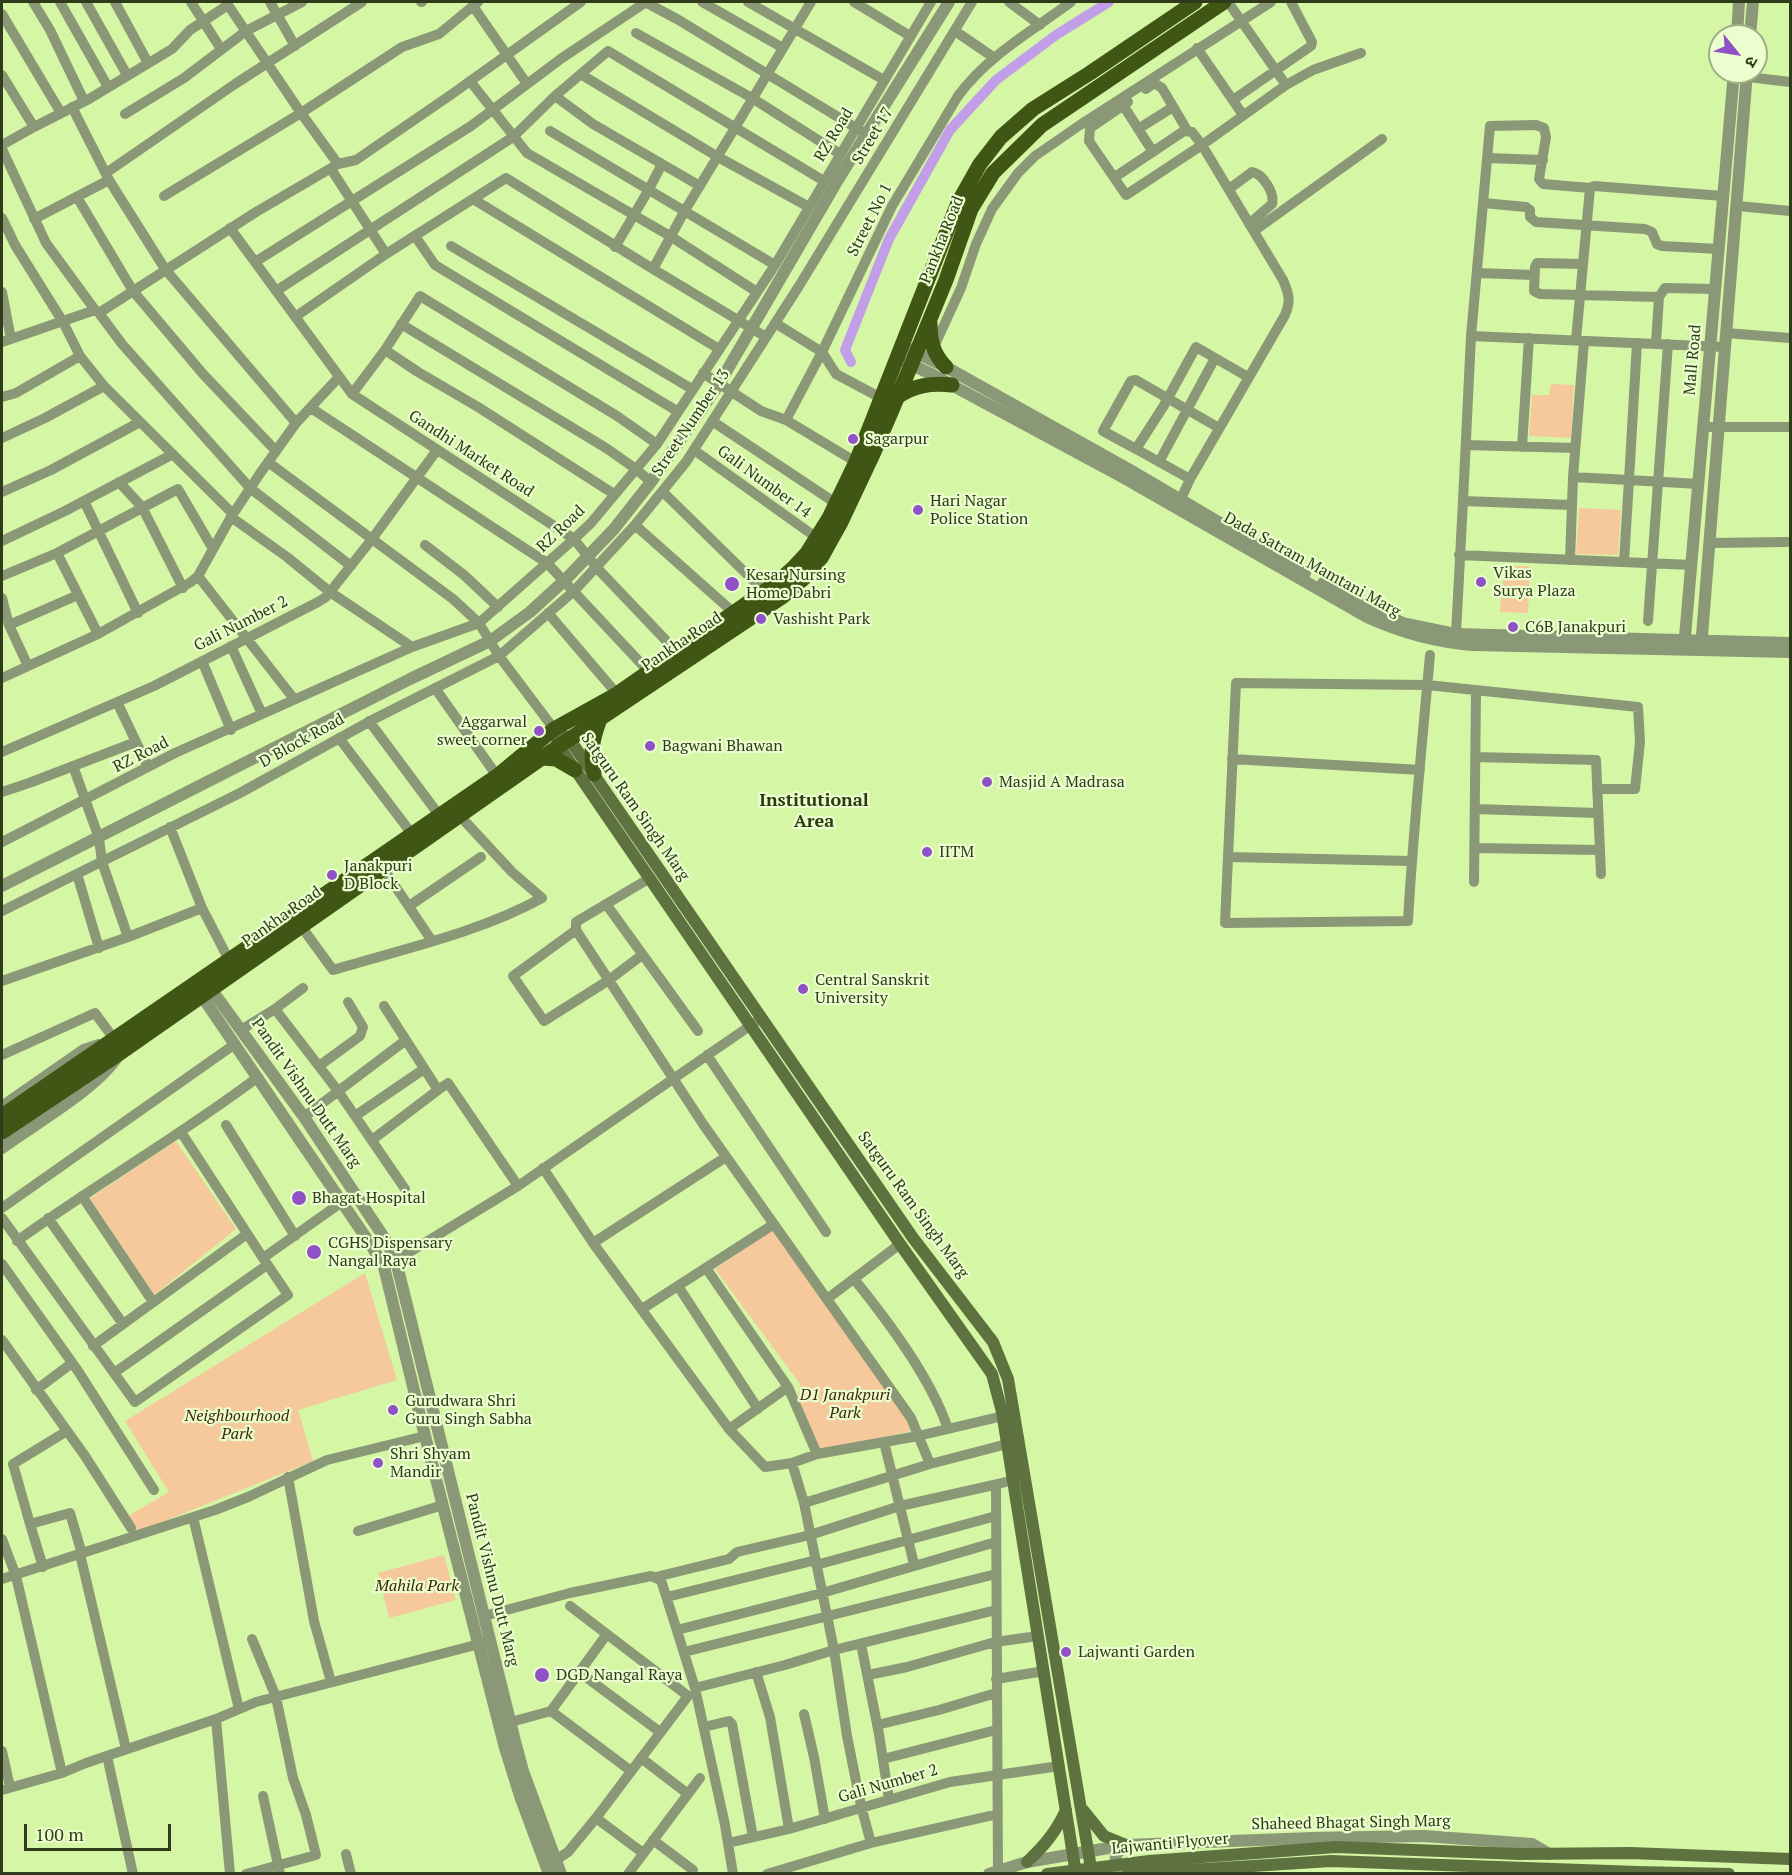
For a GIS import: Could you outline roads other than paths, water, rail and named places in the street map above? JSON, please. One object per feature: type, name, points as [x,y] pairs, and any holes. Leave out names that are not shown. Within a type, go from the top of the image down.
[{"type":"main road","name":"Pankha Road","points":[[2,1132],[117,1046],[203,987],[301,926],[542,758],[762,610],[804,578],[821,558],[841,522],[874,452],[899,351],[958,202],[980,164],[1001,137],[1033,108],[1090,73],[1195,2]]},
{"type":"main road","name":"Pankha Road","points":[[203,987],[229,960],[497,776],[554,729],[617,694],[764,591],[793,568],[807,553],[837,504],[889,398],[914,357],[971,209],[993,173],[1041,125],[1226,2]]},
{"type":"main road","points":[[930,319],[933,349],[938,359],[946,367]]},
{"type":"main road","points":[[889,398],[920,386],[951,384]]},
{"type":"main road","points":[[594,774],[591,759],[592,739],[600,719]]},
{"type":"main road","name":"Satguru Ram Singh Marg","points":[[554,729],[564,743],[594,774],[913,1238],[993,1342],[1008,1379],[1083,1809],[1092,1874]]},
{"type":"main road","name":"Satguru Ram Singh Marg","points":[[564,743],[575,770],[900,1244],[992,1374],[1003,1416],[1076,1874]]},
{"type":"main road","points":[[542,758],[556,759],[575,770]]},
{"type":"main road","name":"Pankha Road","points":[[2,1116],[117,1046]]},
{"type":"main road","points":[[1083,1809],[1104,1836],[1126,1845]]},
{"type":"main road","points":[[1027,1862],[1047,1843],[1066,1810]]},
{"type":"main road","name":"Lajwanti Flyover","points":[[1047,1874],[1149,1861],[1336,1847],[1549,1854]]},
{"type":"main road","name":"Shaheed Bhagat Singh Marg","points":[[1549,1854],[1630,1852],[1791,1859]]},
{"type":"main road","name":"Lajwanti Flyover","points":[[1127,1874],[1331,1861],[1554,1868]]},
{"type":"main road","points":[[1554,1868],[1729,1874]]},
{"type":"street","points":[[33,2],[50,30],[84,101]]},
{"type":"street","points":[[60,2],[108,87]]},
{"type":"street","points":[[86,2],[127,75]]},
{"type":"street","points":[[115,2],[148,63]]},
{"type":"street","points":[[191,2],[221,49]]},
{"type":"street","points":[[270,2],[295,46]]},
{"type":"street","points":[[125,114],[184,78],[246,31],[302,2]]},
{"type":"street","points":[[2,292],[6,340],[97,311],[133,291],[230,228],[335,167],[356,160],[581,2]]},
{"type":"street","points":[[255,262],[471,126],[645,2],[677,18],[861,131]]},
{"type":"street","points":[[702,2],[783,48]]},
{"type":"street","points":[[748,2],[884,80]]},
{"type":"street","points":[[653,269],[684,212],[811,2]]},
{"type":"street","points":[[854,2],[910,36]]},
{"type":"street","name":"RZ Road","points":[[2,842],[175,753],[412,646],[479,623],[574,539],[591,523],[657,444],[775,265],[840,154],[861,131],[884,80],[931,2]]},
{"type":"street","points":[[2,886],[490,641],[530,612],[565,580],[589,557],[651,482],[719,384],[861,131],[949,2]]},
{"type":"street","name":"Street 17","points":[[799,286],[972,2]]},
{"type":"street","points":[[1009,2],[1040,25]]},
{"type":"street","name":"Street No 1","points":[[786,420],[822,352],[892,206],[958,96],[993,57],[1071,2]]},
{"type":"street","points":[[1226,2],[1286,85]]},
{"type":"street","points":[[933,349],[962,288],[976,244],[992,209],[1018,173],[1035,156],[1071,131],[1271,2]]},
{"type":"street","points":[[1233,100],[1308,49],[1312,42],[1292,2]]},
{"type":"street","points":[[1738,24],[1739,2]]},
{"type":"street","points":[[1751,24],[1754,2]]},
{"type":"street","points":[[351,566],[250,488],[122,344],[45,243],[2,147],[172,49],[184,35],[227,3],[301,113],[335,167],[351,201],[386,254]]},
{"type":"street","points":[[34,219],[77,197],[107,177],[268,63],[358,3]]},
{"type":"street","points":[[164,196],[301,113],[402,47],[439,34],[475,4],[527,84]]},
{"type":"street","points":[[2,14],[61,113]]},
{"type":"street","points":[[955,31],[993,57]]},
{"type":"street","points":[[636,33],[752,98],[840,154]]},
{"type":"street","points":[[1197,48],[1244,115]]},
{"type":"street","points":[[276,291],[513,137],[555,96],[608,51],[824,181]]},
{"type":"street","points":[[1181,499],[1190,479],[1290,304],[1289,294],[1283,280],[1202,145],[1192,132],[1187,130],[1162,88],[1154,83],[1090,128],[1089,141],[1126,195],[1202,145],[1286,85],[1312,70],[1362,53]]},
{"type":"street","points":[[2,75],[34,128]]},
{"type":"street","points":[[582,75],[718,157],[809,207]]},
{"type":"street","points":[[1768,78],[1791,82]]},
{"type":"street","points":[[470,81],[527,153],[670,236],[757,292]]},
{"type":"street","name":"Mall Road","points":[[1685,645],[1733,84]]},
{"type":"street","name":"Mall Road","points":[[1701,645],[1746,84]]},
{"type":"street","points":[[555,96],[593,124],[700,186]]},
{"type":"street","points":[[1123,105],[1153,152]]},
{"type":"street","points":[[72,107],[107,177],[165,269],[296,423]]},
{"type":"street","points":[[1138,129],[1173,107]]},
{"type":"street","points":[[1456,633],[1471,336],[1490,126],[1536,125],[1544,128],[1540,183],[1723,196]]},
{"type":"street","points":[[1115,177],[1187,130]]},
{"type":"street","points":[[550,131],[775,265]]},
{"type":"street","points":[[1252,228],[1382,140]]},
{"type":"street","points":[[1487,158],[1543,160]]},
{"type":"street","points":[[615,247],[662,164]]},
{"type":"street","points":[[1229,189],[1252,172],[1260,176],[1273,195],[1272,204],[1252,228]]},
{"type":"street","points":[[295,317],[386,254],[506,178],[615,247],[766,337]]},
{"type":"street","points":[[1570,560],[1580,294],[1590,188]]},
{"type":"street","points":[[77,197],[133,291],[203,374],[276,451]]},
{"type":"street","points":[[473,199],[719,349]]},
{"type":"street","points":[[1483,203],[1526,207],[1530,210],[1530,217],[1536,222],[1645,229],[1652,232],[1658,244],[1662,246],[1719,249]]},
{"type":"street","points":[[1738,206],[1791,210]]},
{"type":"street","points":[[2,218],[6,239],[63,322],[80,356],[104,386],[232,515],[330,592],[412,646]]},
{"type":"street","points":[[230,228],[352,394],[385,350],[420,296],[617,416],[657,444]]},
{"type":"street","points":[[415,236],[435,265],[677,411]]},
{"type":"street","points":[[450,246],[692,389]]},
{"type":"street","points":[[1583,264],[1537,263],[1534,291],[1537,293],[1659,297]]},
{"type":"street","points":[[1477,273],[1534,275]]},
{"type":"street","name":"Street Number 13","points":[[597,568],[663,492],[694,450],[799,286]]},
{"type":"street","points":[[1656,344],[1661,291],[1670,287],[1715,289]]},
{"type":"street","points":[[775,323],[822,352],[836,374],[889,398]]},
{"type":"street","points":[[401,324],[606,448],[651,482]]},
{"type":"street","points":[[1726,333],[1791,338]]},
{"type":"street","points":[[1471,336],[1725,347]]},
{"type":"street","points":[[1522,447],[1529,338]]},
{"type":"street","points":[[1624,562],[1637,343]]},
{"type":"street","points":[[1648,621],[1654,563],[1668,344]]},
{"type":"street","points":[[1136,449],[1196,347],[1248,377]]},
{"type":"street","points":[[385,350],[614,494]]},
{"type":"street","name":"Dada Satram Mamtani Marg","points":[[899,351],[946,367],[1181,499],[1317,580],[1402,623],[1456,633],[1685,645]]},
{"type":"street","points":[[2,398],[16,393],[80,356]]},
{"type":"street","name":"Dada Satram Mamtani Marg","points":[[914,357],[951,384],[1367,617],[1398,631],[1451,644],[1473,645],[1791,643]]},
{"type":"street","points":[[1159,462],[1215,358]]},
{"type":"street","points":[[703,373],[760,411],[786,420],[856,462]]},
{"type":"street","points":[[2,678],[98,634],[183,588],[198,576],[232,515],[268,462],[296,423],[339,376]]},
{"type":"street","points":[[1190,479],[1103,431],[1128,385],[1131,381],[1136,380],[1219,428]]},
{"type":"street","points":[[2,438],[104,386]]},
{"type":"street","name":"Gandhi Market Road","points":[[352,394],[574,539],[597,568],[677,652]]},
{"type":"street","points":[[310,408],[547,562],[649,672]]},
{"type":"street","points":[[712,421],[837,504]]},
{"type":"street","points":[[2,492],[51,470],[140,422]]},
{"type":"street","points":[[1704,428],[1791,427]]},
{"type":"street","points":[[1466,445],[1575,448]]},
{"type":"street","name":"Gali Number 2","points":[[2,752],[154,686],[318,602],[330,592],[351,566],[437,450]]},
{"type":"street","name":"Gali Number 14","points":[[694,450],[817,538]]},
{"type":"street","points":[[2,541],[172,454]]},
{"type":"street","points":[[268,462],[453,600],[479,623],[499,656],[554,729]]},
{"type":"street","points":[[1573,477],[1699,484]]},
{"type":"street","points":[[119,482],[142,507],[183,588]]},
{"type":"street","points":[[2,576],[57,553],[178,489],[213,549]]},
{"type":"street","points":[[663,492],[764,591]]},
{"type":"street","points":[[84,501],[138,613]]},
{"type":"street","points":[[1463,501],[1572,505]]},
{"type":"street","points":[[635,525],[733,612]]},
{"type":"street","points":[[1710,543],[1787,542]]},
{"type":"street","points":[[425,544],[464,575],[498,607]]},
{"type":"street","points":[[57,553],[98,634]]},
{"type":"street","points":[[1459,555],[1692,565]]},
{"type":"street","name":"D Block Road","points":[[2,911],[240,793],[369,722],[499,656],[597,568]]},
{"type":"street","points":[[198,576],[294,699]]},
{"type":"street","points":[[9,625],[78,595]]},
{"type":"street","points":[[2,601],[9,625],[28,666]]},
{"type":"street","points":[[548,613],[617,694]]},
{"type":"street","name":"Dada Satram Mamtani Marg","points":[[1701,645],[1791,652]]},
{"type":"street","points":[[231,646],[262,714]]},
{"type":"street","points":[[1430,655],[1427,685],[1420,770],[1411,861],[1408,921],[1225,923],[1236,683],[1427,685],[1638,707],[1640,742],[1635,789],[1597,789]]},
{"type":"street","points":[[202,661],[231,729]]},
{"type":"street","points":[[435,688],[497,776]]},
{"type":"street","points":[[1474,882],[1476,691]]},
{"type":"street","points":[[117,702],[148,767]]},
{"type":"street","points":[[369,722],[439,815]]},
{"type":"street","points":[[339,738],[412,834]]},
{"type":"street","points":[[2,792],[136,742]]},
{"type":"street","points":[[1475,757],[1596,760],[1601,874]]},
{"type":"street","points":[[1232,759],[1420,770]]},
{"type":"street","points":[[73,766],[99,838],[102,862],[128,937]]},
{"type":"street","points":[[1475,809],[1598,813]]},
{"type":"street","points":[[301,926],[333,970],[432,941],[515,913],[542,898],[512,872],[459,815]]},
{"type":"street","points":[[170,827],[202,908],[229,960]]},
{"type":"street","points":[[1474,848],[1600,850]]},
{"type":"street","points":[[409,906],[481,857]]},
{"type":"street","points":[[1228,857],[1411,861]]},
{"type":"street","points":[[383,868],[432,941]]},
{"type":"street","points":[[77,874],[99,948]]},
{"type":"street","points":[[650,878],[576,922],[576,930],[726,1157],[911,1418],[930,1464]]},
{"type":"street","points":[[606,904],[698,1031]]},
{"type":"street","points":[[2,981],[99,948],[202,908]]},
{"type":"street","points":[[576,930],[513,976],[544,1021],[609,980],[642,955]]},
{"type":"street","name":"Pandit Vishnu Dutt Marg","points":[[203,987],[241,1030],[304,1117],[385,1239],[425,1436],[443,1505],[484,1643],[511,1722],[523,1771],[561,1874]]},
{"type":"street","name":"Pandit Vishnu Dutt Marg","points":[[203,987],[235,1044],[342,1202],[390,1264],[484,1616],[484,1643],[505,1748],[549,1874]]},
{"type":"street","points":[[241,1030],[303,988]]},
{"type":"street","points":[[319,1066],[360,1036],[363,1026],[348,1002]]},
{"type":"street","points":[[384,1006],[438,1090]]},
{"type":"street","points":[[275,1009],[338,1091],[405,1189]]},
{"type":"street","points":[[2,1055],[95,1013],[117,1046]]},
{"type":"street","points":[[390,1264],[518,1186],[762,1017]]},
{"type":"street","points":[[304,1117],[406,1040]]},
{"type":"street","points":[[2,1208],[235,1044]]},
{"type":"street","points":[[2,1107],[84,1050],[117,1046]]},
{"type":"street","points":[[2,1148],[106,1072],[117,1046]]},
{"type":"street","points":[[707,1055],[826,1232]]},
{"type":"street","points":[[355,1116],[424,1069]]},
{"type":"street","points":[[17,1241],[48,1218],[181,1132],[258,1077]]},
{"type":"street","points":[[372,1140],[448,1083],[518,1186]]},
{"type":"street","points":[[226,1125],[295,1236]]},
{"type":"street","points":[[2,1218],[135,1402],[288,1295],[181,1132]]},
{"type":"street","points":[[593,1243],[726,1157]]},
{"type":"street","points":[[543,1168],[593,1243],[729,1429],[765,1467],[792,1463],[817,1454],[918,1436],[1003,1416]]},
{"type":"street","points":[[82,1196],[153,1302]]},
{"type":"street","points":[[114,1373],[265,1262],[295,1236],[342,1202]]},
{"type":"street","points":[[48,1218],[123,1324]]},
{"type":"street","points":[[642,1309],[774,1224]]},
{"type":"street","points":[[93,1346],[247,1234]]},
{"type":"street","points":[[827,1299],[900,1244]]},
{"type":"street","points":[[2,1264],[72,1363],[154,1490]]},
{"type":"street","points":[[706,1268],[788,1387],[817,1454]]},
{"type":"street","points":[[854,1279],[884,1316],[919,1371],[939,1404],[948,1429]]},
{"type":"street","points":[[678,1286],[758,1409]]},
{"type":"street","points":[[2,1340],[85,1456],[132,1528]]},
{"type":"street","points":[[36,1390],[72,1363]]},
{"type":"street","points":[[729,1429],[788,1387]]},
{"type":"street","points":[[43,1567],[13,1464],[67,1431]]},
{"type":"street","points":[[2,1579],[248,1497],[327,1460],[425,1436]]},
{"type":"street","points":[[884,1442],[915,1564]]},
{"type":"street","points":[[804,1503],[930,1464],[1007,1444]]},
{"type":"street","points":[[792,1463],[804,1503],[834,1650],[847,1736],[871,1843]]},
{"type":"street","points":[[288,1477],[314,1621],[331,1682]]},
{"type":"street","points":[[484,1616],[570,1593],[651,1576],[656,1577],[729,1559],[737,1552],[810,1535],[900,1506],[1013,1480]]},
{"type":"street","points":[[998,1484],[996,1487],[995,1642],[998,1814],[993,1872],[1027,1862],[1073,1854]]},
{"type":"street","points":[[358,1531],[443,1505]]},
{"type":"street","points":[[30,1524],[70,1513],[126,1749]]},
{"type":"street","points":[[667,1597],[816,1563],[996,1516]]},
{"type":"street","points":[[193,1517],[239,1709]]},
{"type":"street","points":[[2,1539],[16,1576],[62,1773]]},
{"type":"street","points":[[677,1630],[822,1593],[996,1542]]},
{"type":"street","points":[[684,1652],[996,1574]]},
{"type":"street","points":[[656,1577],[661,1580],[667,1597],[695,1688],[733,1874]]},
{"type":"street","points":[[556,1860],[568,1852],[596,1818],[688,1696],[570,1606]]},
{"type":"street","points":[[695,1688],[834,1650],[996,1610]]},
{"type":"street","points":[[511,1722],[551,1711],[607,1634]]},
{"type":"street","points":[[868,1675],[907,1667],[995,1642],[1038,1636]]},
{"type":"street","points":[[246,1874],[279,1869],[316,1855],[306,1815],[293,1778],[276,1696],[252,1639]]},
{"type":"street","points":[[2,1751],[6,1789],[62,1773],[276,1696],[484,1643]]},
{"type":"street","points":[[861,1644],[890,1798]]},
{"type":"street","points":[[996,1678],[1044,1671]]},
{"type":"street","points":[[579,1672],[660,1732]]},
{"type":"street","points":[[756,1672],[770,1718],[789,1829]]},
{"type":"street","points":[[878,1725],[996,1693]]},
{"type":"street","points":[[551,1711],[631,1771]]},
{"type":"street","points":[[804,1714],[825,1819]]},
{"type":"street","points":[[216,1719],[230,1874]]},
{"type":"street","points":[[704,1727],[729,1721],[732,1724],[753,1837]]},
{"type":"street","points":[[883,1759],[996,1730]]},
{"type":"street","points":[[106,1756],[132,1874]]},
{"type":"street","points":[[641,1758],[688,1794]]},
{"type":"street","name":"Gali Number 2","points":[[728,1843],[789,1829],[861,1806],[950,1782],[1059,1766]]},
{"type":"street","points":[[628,1874],[700,1778]]},
{"type":"street","points":[[263,1796],[279,1869]]},
{"type":"street","points":[[767,1874],[871,1843],[998,1814]]},
{"type":"street","points":[[596,1818],[643,1853]]},
{"type":"street","name":"Shaheed Bhagat Singh Marg","points":[[1073,1854],[1126,1845],[1424,1836],[1532,1844],[1549,1854]]},
{"type":"street","points":[[653,1840],[693,1870]]},
{"type":"street","points":[[1115,1874],[1116,1854],[1126,1845]]},
{"type":"street","points":[[346,1854],[351,1874]]},
{"type":"street","points":[[1537,1874],[1554,1868]]},
{"type":"waterway","points":[[851,362],[845,350],[889,239],[950,130],[996,80],[1056,35],[1109,2]]},
{"type":"place","name":"Sagarpur","points":[[853,439]]},
{"type":"place","name":"Hari Nagar Police Station","points":[[918,510]]},
{"type":"place","name":"Vikas Surya Plaza","points":[[1481,582]]},
{"type":"place","name":"Kesar Nursing Home Dabri","points":[[732,584]]},
{"type":"place","name":"Vashisht Park","points":[[761,619]]},
{"type":"place","name":"C6B Janakpuri","points":[[1513,627]]},
{"type":"place","name":"Aggarwal sweet corner","points":[[539,731]]},
{"type":"place","name":"Bagwani Bhawan","points":[[650,746]]},
{"type":"place","name":"Masjid A Madrasa","points":[[987,782]]},
{"type":"place","name":"IITM","points":[[927,852]]},
{"type":"place","name":"Janakpuri D Block","points":[[332,875]]},
{"type":"place","name":"Central Sanskrit University","points":[[803,989]]},
{"type":"place","name":"Bhagat Hospital","points":[[299,1198]]},
{"type":"place","name":"CGHS Dispensary Nangal Raya","points":[[314,1252]]},
{"type":"place","name":"Gurudwara Shri Guru Singh Sabha","points":[[393,1410]]},
{"type":"place","name":"Shri Shyam Mandir","points":[[378,1463]]},
{"type":"place","name":"Lajwanti Garden","points":[[1066,1652]]},
{"type":"place","name":"DGD Nangal Raya","points":[[542,1675]]},
{"type":"district","name":"Institutional Area","points":[[814,811]]},
{"type":"park label","name":"D1 Janakpuri Park","points":[[845,1404]]},
{"type":"park label","name":"Neighbourhood Park","points":[[237,1425]]},
{"type":"park label","name":"Mahila Park","points":[[417,1586]]}]
